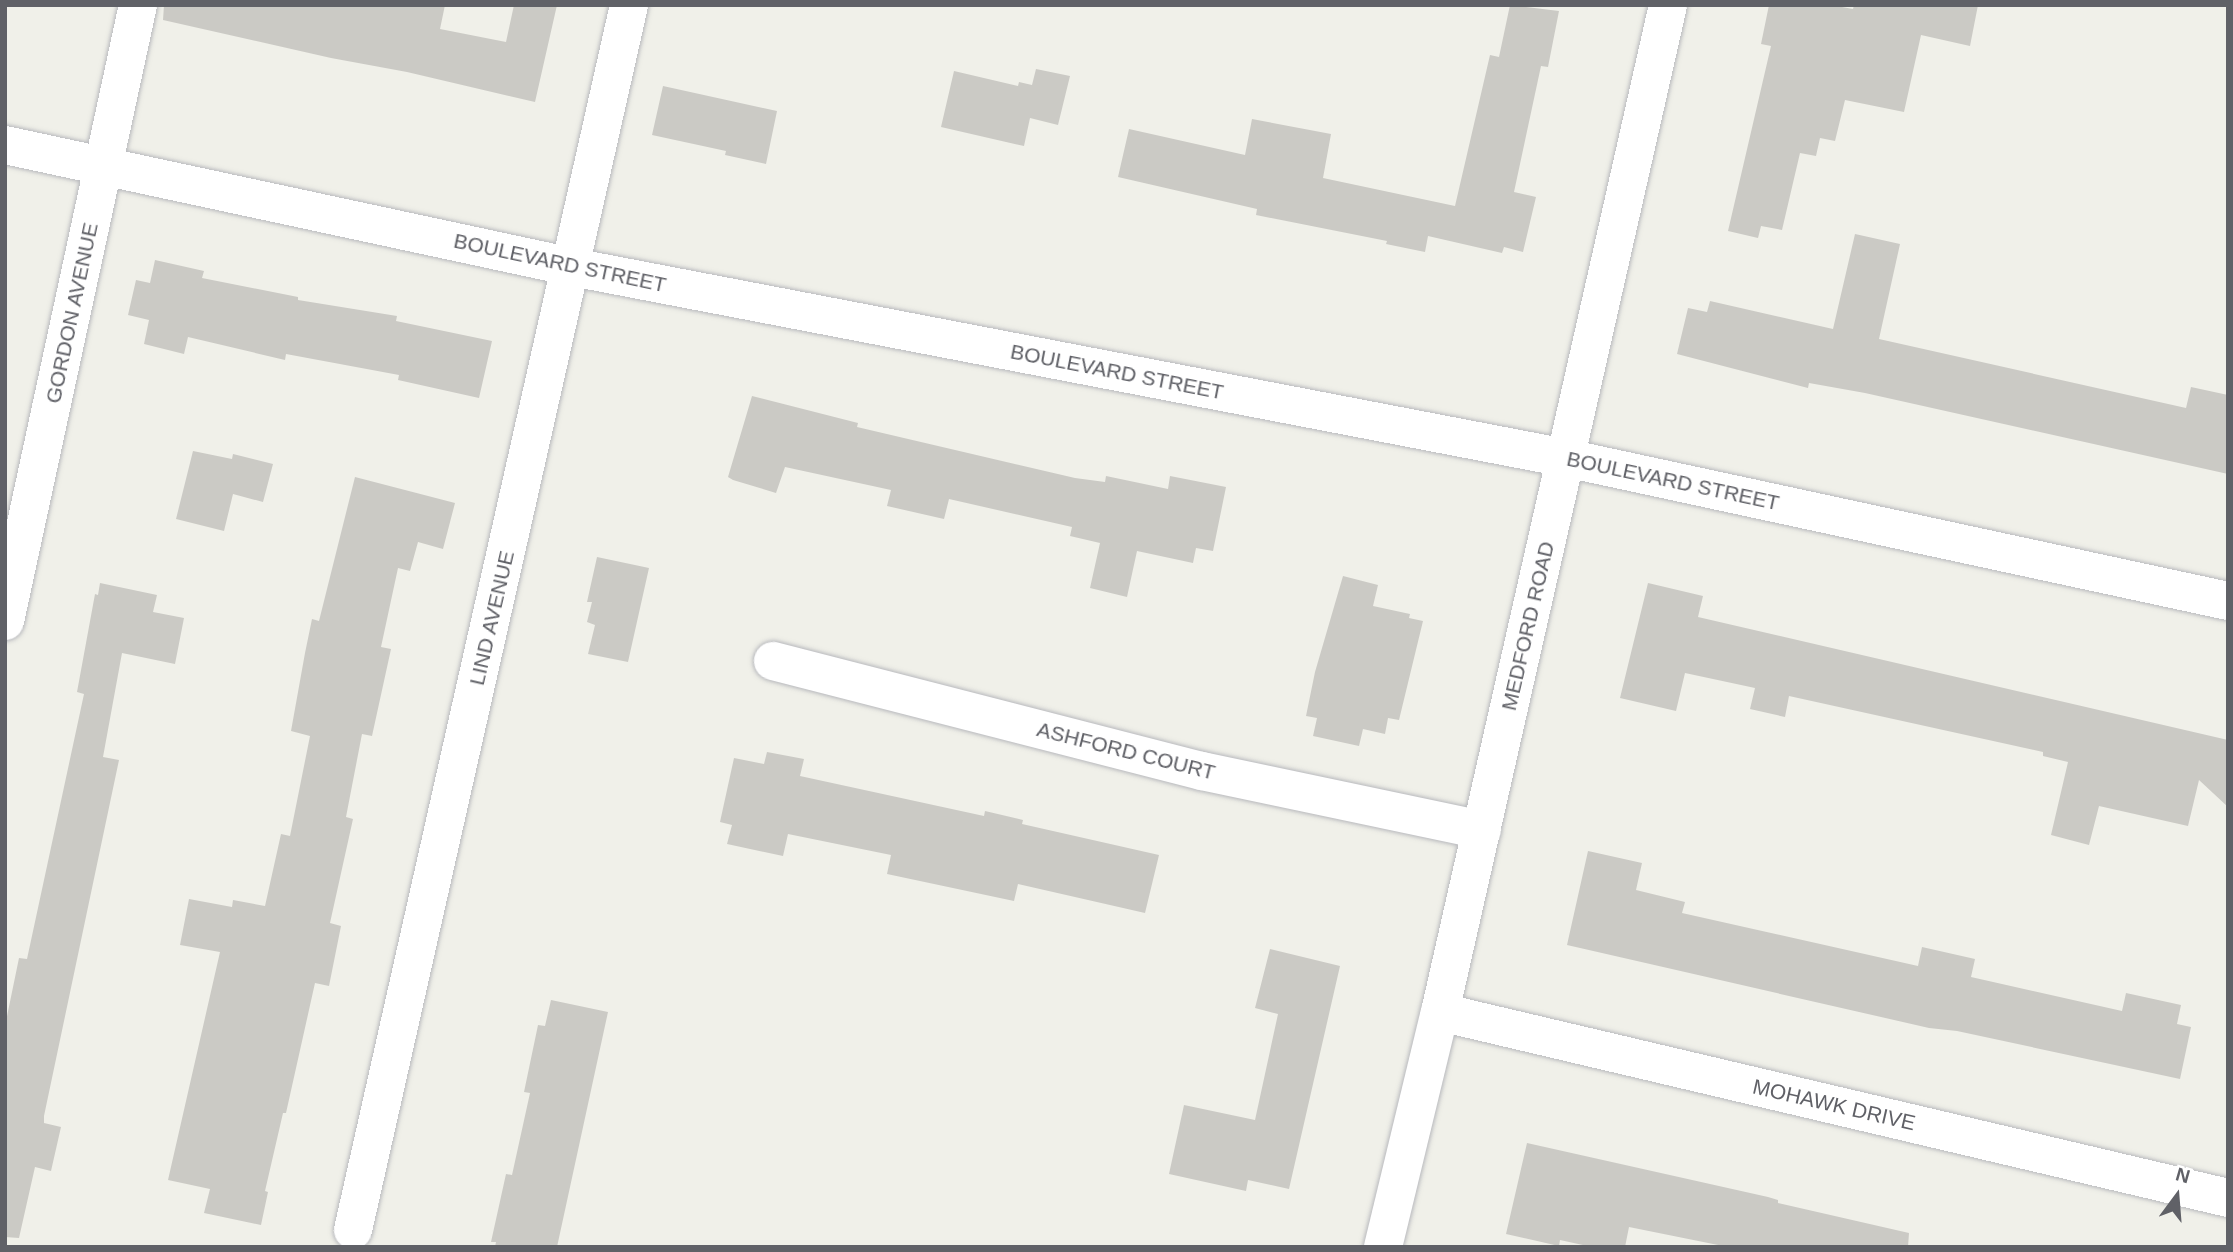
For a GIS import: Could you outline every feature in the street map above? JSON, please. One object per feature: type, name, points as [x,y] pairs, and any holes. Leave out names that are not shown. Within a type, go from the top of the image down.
[{"type":"street","name":"GORDON AVENUE","points":[[5,621],[138,5]]},
{"type":"street","name":"LIND AVENUE","points":[[353,1230],[629,5]]},
{"type":"street","name":"MEDFORD ROAD","points":[[1383,1247],[1482,830],[1668,5]]},
{"type":"street","name":"BOULEVARD STREET","points":[[5,145],[572,267],[1566,458],[2228,601]]},
{"type":"street","name":"ASHFORD COURT","points":[[774,661],[1202,771],[1482,830]]},
{"type":"street","name":"MOHAWK DRIVE","points":[[1440,1012],[2228,1198]]},
{"type":"building","points":[[164,5],[445,5],[440,29],[506,42],[514,5],[557,5],[535,102],[163,20]]},
{"type":"building","points":[[1510,5],[1559,11],[1548,67],[1541,66],[1514,192],[1536,197],[1523,252],[1504,247],[1502,253],[1428,236],[1425,252],[1386,244],[1387,241],[1256,215],[1257,209],[1118,177],[1129,129],[1245,155],[1252,119],[1331,134],[1323,178],[1455,206],[1490,55],[1499,57]]},
{"type":"building","points":[[1769,5],[1831,5],[1853,9],[1854,5],[1978,5],[1970,46],[1921,35],[1904,112],[1845,100],[1835,141],[1820,138],[1816,156],[1800,153],[1782,230],[1761,226],[1758,238],[1728,231],[1771,46],[1761,44]]},
{"type":"building","points":[[1036,69],[1070,76],[1058,125],[1030,118],[1024,146],[941,127],[954,71],[1018,86],[1019,82],[1032,85]]},
{"type":"building","points":[[663,86],[777,111],[766,164],[725,155],[726,151],[652,135]]},
{"type":"building","points":[[1855,234],[1900,244],[1879,339],[2186,408],[2191,387],[2228,395],[2228,474],[1865,393],[1809,383],[1808,388],[1677,354],[1688,308],[1707,312],[1710,301],[1833,329]]},
{"type":"building","points":[[155,260],[204,271],[202,278],[298,297],[298,300],[397,316],[396,321],[492,341],[479,398],[398,380],[399,375],[286,354],[285,360],[188,337],[184,354],[144,344],[149,320],[128,315],[136,280],[150,283]]},
{"type":"building","points":[[752,396],[858,423],[857,427],[1075,478],[1105,482],[1106,476],[1168,489],[1170,476],[1226,487],[1213,551],[1196,548],[1193,563],[1137,551],[1127,597],[1090,588],[1100,543],[1070,536],[1072,527],[949,499],[944,519],[887,506],[891,490],[785,467],[776,493],[733,480],[728,477]]},
{"type":"building","points":[[193,451],[232,459],[233,454],[273,464],[263,502],[233,494],[224,531],[176,519]]},
{"type":"building","points":[[355,477],[455,503],[443,549],[418,542],[410,571],[398,568],[381,647],[391,649],[372,736],[362,734],[346,817],[353,819],[330,923],[341,926],[329,986],[315,983],[286,1113],[283,1113],[265,1191],[268,1192],[261,1225],[204,1213],[210,1189],[168,1180],[220,952],[180,945],[189,899],[232,907],[233,900],[265,906],[281,834],[290,836],[310,736],[291,731],[312,619],[319,621]]},
{"type":"building","points":[[597,557],[649,568],[628,662],[588,654],[595,625],[587,622],[592,602],[587,602]]},
{"type":"building","points":[[1343,576],[1378,585],[1373,606],[1410,614],[1409,618],[1423,621],[1399,720],[1388,718],[1385,734],[1363,729],[1359,746],[1313,736],[1317,718],[1306,716],[1315,672]]},
{"type":"building","points":[[100,583],[157,595],[153,612],[184,618],[175,664],[122,653],[103,757],[119,760],[44,1116],[44,1123],[61,1127],[51,1171],[35,1167],[19,1238],[5,1237],[5,1026],[19,958],[27,959],[84,694],[77,692],[95,594],[98,595]]},
{"type":"building","points":[[1648,583],[1703,596],[1698,617],[2228,740],[2228,807],[2199,780],[2188,826],[2099,806],[2089,845],[2051,835],[2068,762],[2043,756],[2043,752],[1789,696],[1785,717],[1750,709],[1755,688],[1685,673],[1676,711],[1620,698]]},
{"type":"building","points":[[767,752],[804,759],[800,776],[984,816],[985,811],[1023,820],[1022,824],[1159,855],[1145,913],[1018,884],[1014,901],[887,874],[891,855],[788,834],[783,856],[727,844],[732,825],[720,822],[734,758],[764,764]]},
{"type":"building","points":[[1588,851],[1642,863],[1636,890],[1685,902],[1682,913],[1918,966],[1922,947],[1975,959],[1971,977],[2122,1011],[2126,993],[2181,1005],[2177,1024],[2191,1027],[2180,1079],[1957,1031],[1929,1028],[1567,945]]},
{"type":"building","points":[[1270,949],[1340,966],[1289,1189],[1248,1180],[1246,1191],[1169,1174],[1184,1105],[1255,1120],[1278,1014],[1255,1008]]},
{"type":"building","points":[[551,1000],[608,1012],[557,1247],[495,1247],[496,1242],[491,1242],[506,1174],[512,1175],[530,1093],[524,1092],[538,1025],[545,1026]]},
{"type":"building","points":[[1527,1143],[1768,1197],[1778,1200],[1778,1203],[1909,1233],[1908,1247],[1728,1247],[1629,1227],[1625,1247],[1592,1247],[1560,1240],[1559,1246],[1506,1234]]}]
